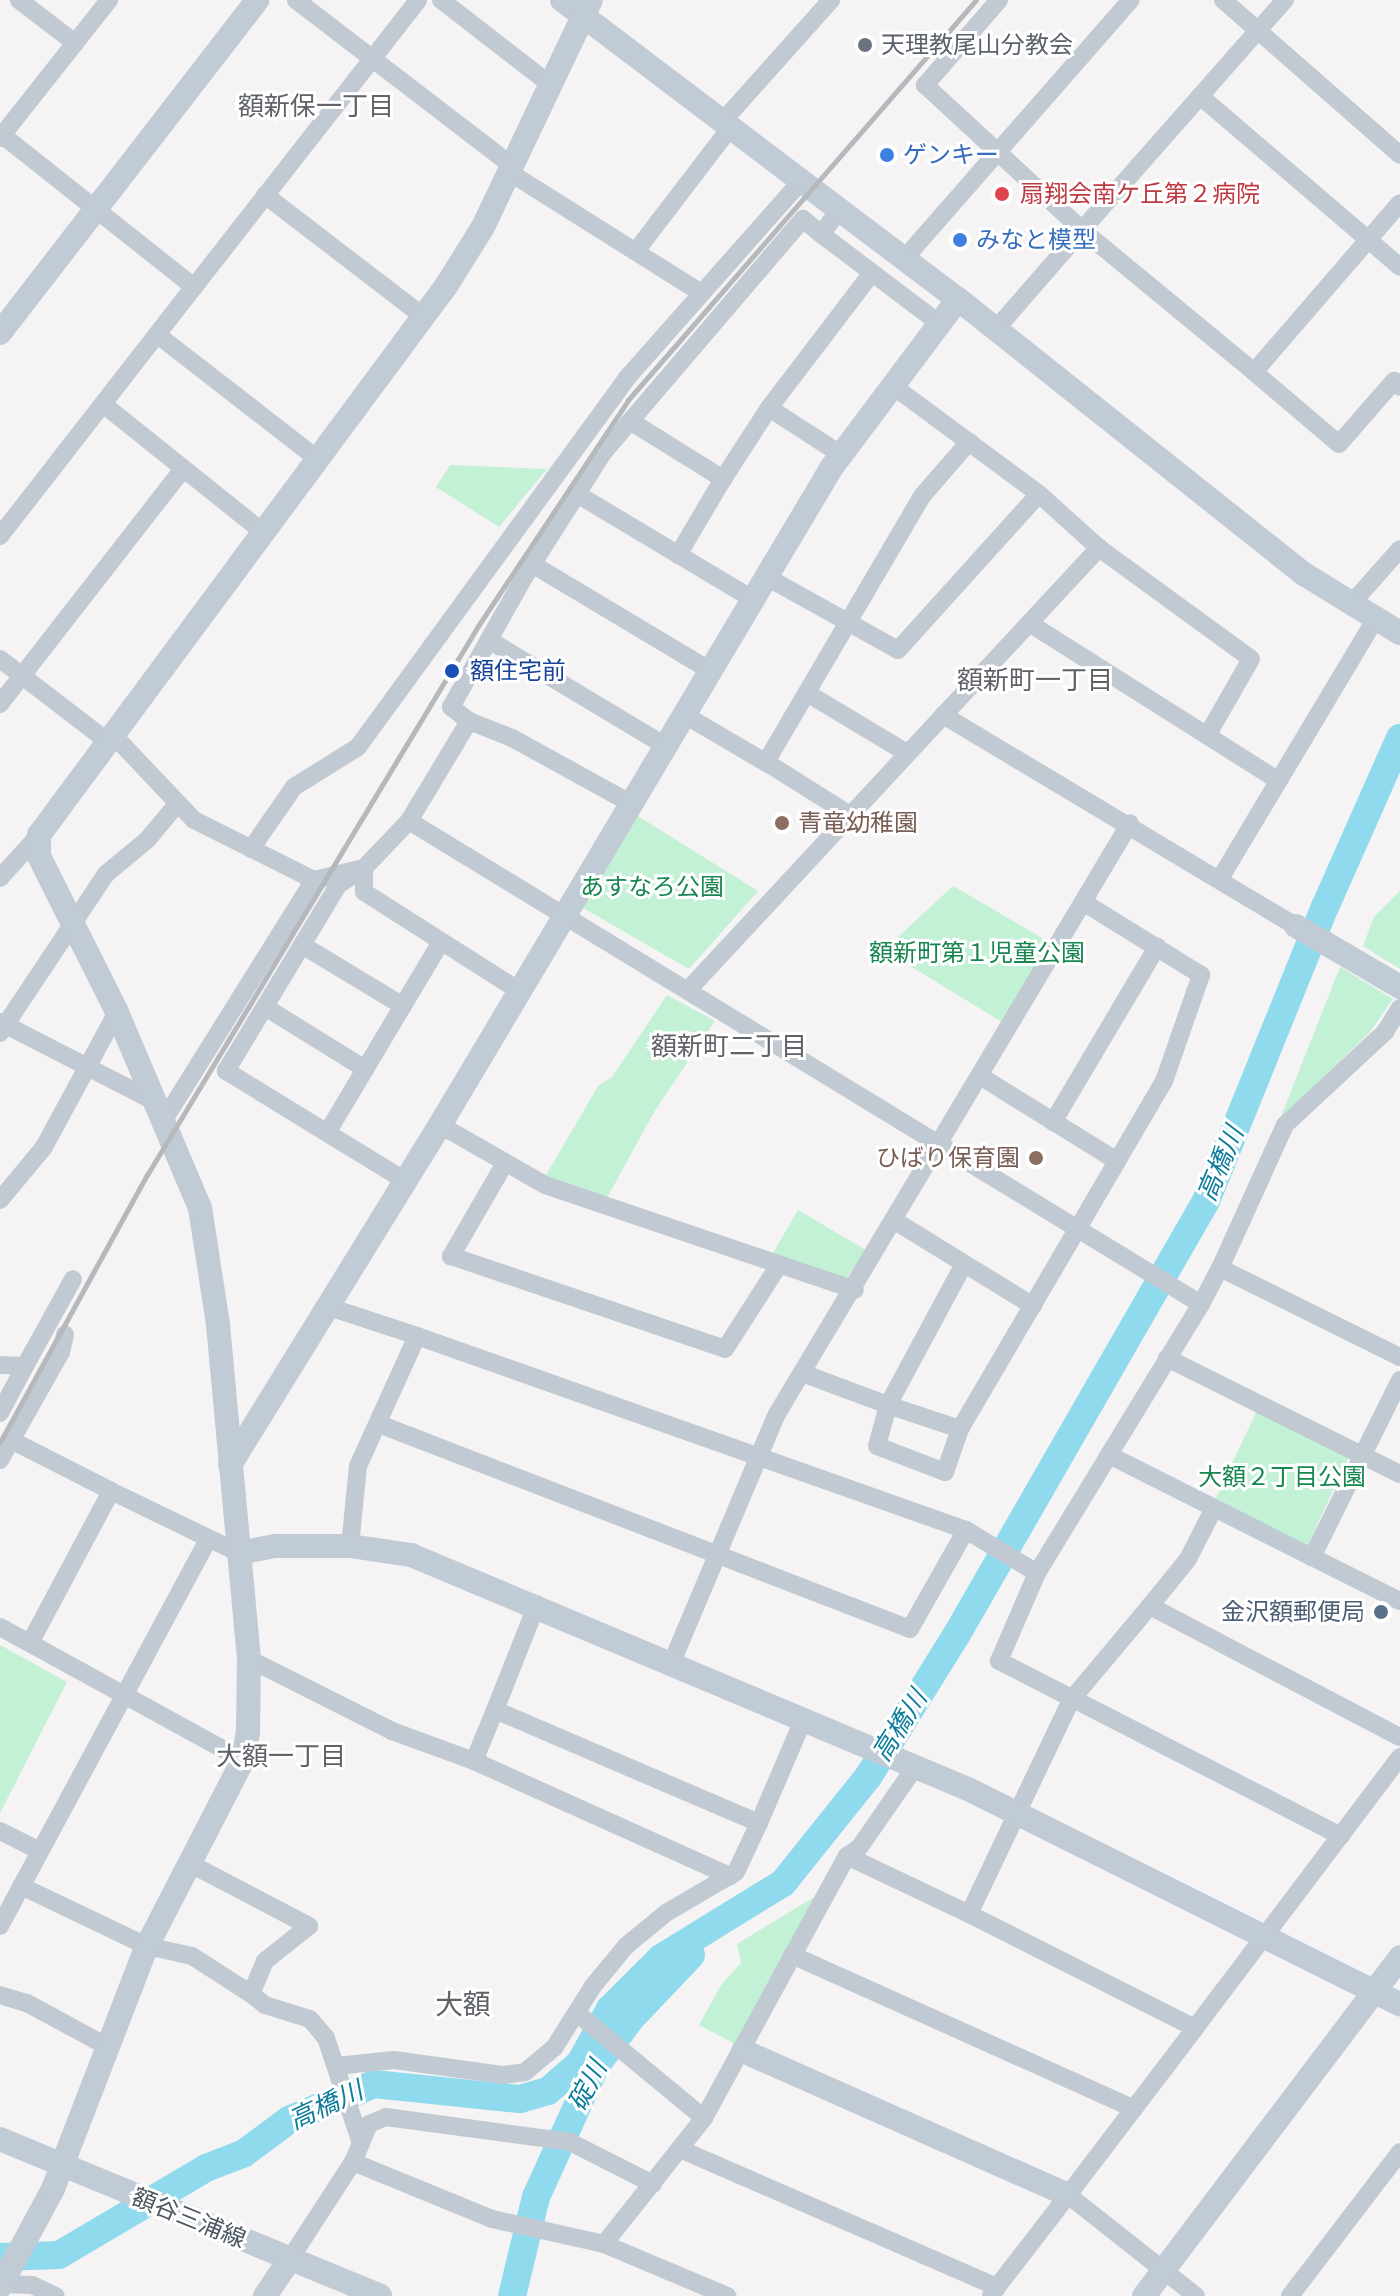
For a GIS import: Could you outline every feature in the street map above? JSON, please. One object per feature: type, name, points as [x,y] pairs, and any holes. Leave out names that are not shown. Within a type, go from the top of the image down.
[{"type":"street","points":[[19,0],[75,43]]},
{"type":"street","points":[[109,0],[1,136],[194,287]]},
{"type":"street","points":[[0,333],[257,0]]},
{"type":"street","points":[[296,0],[511,169],[701,293]]},
{"type":"street","points":[[0,536],[418,0]]},
{"type":"street","points":[[441,0],[551,85]]},
{"type":"street","points":[[562,0],[587,8],[726,125],[958,299],[1304,574],[1400,633]]},
{"type":"street","points":[[636,251],[726,125],[830,0]]},
{"type":"street","points":[[999,0],[925,85],[999,150],[1082,230],[1339,444],[1394,381],[1400,387]]},
{"type":"street","points":[[904,259],[1131,0]]},
{"type":"street","points":[[1223,0],[1400,155]]},
{"type":"street","points":[[996,329],[1255,29],[1285,0]]},
{"type":"street","points":[[0,878],[39,835],[424,317],[483,227],[587,8]]},
{"type":"street","points":[[1200,96],[1400,267]]},
{"type":"street","points":[[251,849],[294,787],[358,747],[626,379],[800,182]]},
{"type":"street","points":[[265,195],[424,317]]},
{"type":"street","points":[[1254,372],[1400,203]]},
{"type":"street","points":[[821,234],[839,211]]},
{"type":"street","points":[[630,803],[512,738],[469,721],[451,707],[532,564],[577,494],[630,421],[803,219],[940,324]]},
{"type":"street","points":[[678,555],[769,408],[872,273]]},
{"type":"street","points":[[230,1465],[440,1125],[751,598],[840,454],[958,299]]},
{"type":"street","points":[[159,336],[319,460]]},
{"type":"street","points":[[893,386],[1039,494],[1099,548],[1251,659],[1208,734]]},
{"type":"street","points":[[103,404],[264,533]]},
{"type":"street","points":[[769,408],[840,454]]},
{"type":"street","points":[[630,421],[723,479]]},
{"type":"street","points":[[770,765],[766,762],[922,496],[969,442]]},
{"type":"street","points":[[0,704],[183,469]]},
{"type":"street","points":[[577,494],[751,598]]},
{"type":"street","points":[[765,576],[898,650],[1039,494]]},
{"type":"street","points":[[688,990],[1099,548]]},
{"type":"street","points":[[1352,603],[1400,549]]},
{"type":"street","points":[[532,564],[709,670]]},
{"type":"street","points":[[1221,877],[1376,618]]},
{"type":"street","points":[[1029,623],[1277,780]]},
{"type":"street","points":[[489,640],[664,745]]},
{"type":"street","points":[[0,659],[107,741],[118,740],[194,820],[314,880],[364,868]]},
{"type":"street","points":[[807,693],[907,753]]},
{"type":"street","points":[[683,714],[850,815]]},
{"type":"street","points":[[943,715],[1221,877],[1296,926],[1400,987]]},
{"type":"street","points":[[404,1180],[226,1071],[338,885],[364,868],[409,821],[469,721]]},
{"type":"street","points":[[157,1112],[87,1066],[2,1027],[75,924],[106,874],[147,840],[178,803]]},
{"type":"street","points":[[409,821],[688,990],[937,1148],[1197,1302]]},
{"type":"street","points":[[672,1662],[719,1555],[756,1454],[1130,823]]},
{"type":"street","points":[[39,835],[39,856],[117,1012],[200,1208],[218,1324],[249,1659],[243,1760],[147,1946],[63,2165],[31,2237],[3,2282],[32,2285],[56,2296]]},
{"type":"street","points":[[364,868],[364,892],[518,990]]},
{"type":"street","points":[[157,1112],[314,880]]},
{"type":"street","points":[[964,1264],[888,1405],[877,1446],[945,1472],[960,1429],[1164,1081],[1201,975],[1083,902]]},
{"type":"street","points":[[327,1133],[441,942]]},
{"type":"street","points":[[302,945],[403,1006]]},
{"type":"street","points":[[1053,1122],[1157,947]]},
{"type":"street","points":[[265,1007],[365,1069]]},
{"type":"street","points":[[1341,1836],[999,1661],[1033,1571],[1109,1455],[1197,1302],[1220,1268],[1285,1125],[1385,1032],[1400,1008]]},
{"type":"street","points":[[0,1200],[44,1147],[117,1012]]},
{"type":"street","points":[[980,1076],[1117,1161]]},
{"type":"street","points":[[440,1125],[545,1185],[855,1290]]},
{"type":"street","points":[[505,1163],[451,1256],[725,1349],[779,1265]]},
{"type":"street","points":[[895,1221],[1033,1306]]},
{"type":"street","points":[[1220,1268],[1400,1357]]},
{"type":"street","points":[[0,1413],[73,1279]]},
{"type":"street","points":[[329,1307],[756,1454],[971,1533],[1033,1571]]},
{"type":"street","points":[[0,1460],[61,1352],[65,1334]]},
{"type":"street","points":[[350,1546],[358,1466],[417,1336]]},
{"type":"street","points":[[1167,1358],[1400,1474]]},
{"type":"street","points":[[0,1365],[25,1366]]},
{"type":"street","points":[[802,1373],[960,1429]]},
{"type":"street","points":[[1312,1557],[1400,1380]]},
{"type":"street","points":[[379,1424],[910,1629],[971,1533]]},
{"type":"street","points":[[11,1440],[207,1541],[239,1553],[276,1546],[350,1546],[411,1555],[537,1604],[1018,1813],[1400,2004]]},
{"type":"street","points":[[1109,1455],[1213,1510],[1400,1601]]},
{"type":"street","points":[[30,1643],[111,1491]]},
{"type":"street","points":[[969,1914],[1071,1700],[1188,1559],[1213,1510]]},
{"type":"street","points":[[0,1926],[207,1541]]},
{"type":"street","points":[[474,1761],[537,1604]]},
{"type":"street","points":[[1150,1606],[1400,1737]]},
{"type":"street","points":[[0,1627],[243,1760]]},
{"type":"street","points":[[249,1659],[392,1731],[474,1761],[730,1876]]},
{"type":"street","points":[[495,1710],[759,1823]]},
{"type":"street","points":[[338,2072],[394,2060],[504,2075],[525,2072],[554,2048],[593,1986],[626,1946],[666,1913],[730,1876],[759,1823],[804,1718]]},
{"type":"street","points":[[682,2150],[994,2292],[1267,1937],[1400,1757]]},
{"type":"street","points":[[604,2244],[682,2150],[704,2118],[847,1856],[859,1848],[912,1766]]},
{"type":"street","points":[[0,1831],[40,1851]]},
{"type":"street","points":[[847,1856],[1195,2028]]},
{"type":"street","points":[[191,1864],[309,1926],[265,1961],[251,1994]]},
{"type":"street","points":[[21,1886],[147,1946],[192,1956],[265,2005],[310,2019],[326,2038],[361,2143]]},
{"type":"street","points":[[792,1955],[1134,2109]]},
{"type":"street","points":[[1144,2296],[1400,1957]]},
{"type":"street","points":[[0,1995],[27,2003],[108,2047]]},
{"type":"street","points":[[583,2018],[629,2054],[655,2082],[704,2118]]},
{"type":"street","points":[[743,2051],[1068,2195],[1196,2296]]},
{"type":"street","points":[[265,2296],[353,2162],[369,2124],[386,2117],[547,2138],[580,2147],[653,2184]]},
{"type":"street","name":"額谷三浦線","points":[[0,2139],[380,2296]]},
{"type":"street","points":[[1290,2296],[1400,2152]]},
{"type":"street","points":[[353,2162],[512,2225],[604,2244],[727,2296]]},
{"type":"green space","points":[[450,465],[547,469],[499,527],[436,487]]},
{"type":"green space","name":"あすなろ公園","points":[[633,813],[758,891],[689,969],[578,905]]},
{"type":"green space","name":"額新町第１児童公園","points":[[953,886],[1051,943],[1002,1022],[884,950]]},
{"type":"green space","points":[[1400,891],[1400,969],[1363,946],[1374,917]]},
{"type":"green space","points":[[1340,967],[1393,999],[1370,1032],[1280,1119]]},
{"type":"green space","points":[[667,995],[715,1021],[654,1112],[607,1198],[545,1177],[598,1086],[612,1077]]},
{"type":"green space","points":[[798,1210],[866,1250],[846,1279],[772,1255]]},
{"type":"green space","name":"大額２丁目公園","points":[[1258,1408],[1351,1452],[1307,1547],[1214,1503]]},
{"type":"green space","points":[[0,1645],[67,1682],[0,1813]]},
{"type":"green space","points":[[816,1896],[739,2046],[699,2025],[721,1985],[741,1963],[737,1944]]},
{"type":"waterway","name":"高橋川","points":[[0,2257],[59,2255],[206,2168],[243,2154],[289,2120],[374,2084],[520,2099],[548,2091],[580,2063],[610,2009],[661,1958],[783,1883],[868,1777],[957,1634],[1206,1201],[1325,907],[1400,738]]},
{"type":"waterway","name":"碇川","points":[[512,2296],[536,2197],[595,2067],[631,2018],[691,1955]]},
{"type":"railway","points":[[0,1442],[147,1175],[478,626],[628,400],[976,0]]},
{"type":"place","name":"天理教尾山分教会","points":[[865,45]]},
{"type":"place","name":"ゲンキー","points":[[887,155]]},
{"type":"place","name":"扇翔会南ケ丘第２病院","points":[[1002,194]]},
{"type":"place","name":"みなと模型","points":[[960,240]]},
{"type":"place","name":"額住宅前","points":[[452,671]]},
{"type":"place","name":"青竜幼稚園","points":[[782,823]]},
{"type":"place","name":"ひばり保育園","points":[[1036,1158]]},
{"type":"place","name":"金沢額郵便局","points":[[1381,1612]]},
{"type":"district","name":"額新保一丁目","points":[[316,107]]},
{"type":"district","name":"額新町一丁目","points":[[1035,681]]},
{"type":"district","name":"額新町二丁目","points":[[729,1047]]},
{"type":"district","name":"大額一丁目","points":[[281,1757]]},
{"type":"district","name":"大額","points":[[463,2004]]}]
